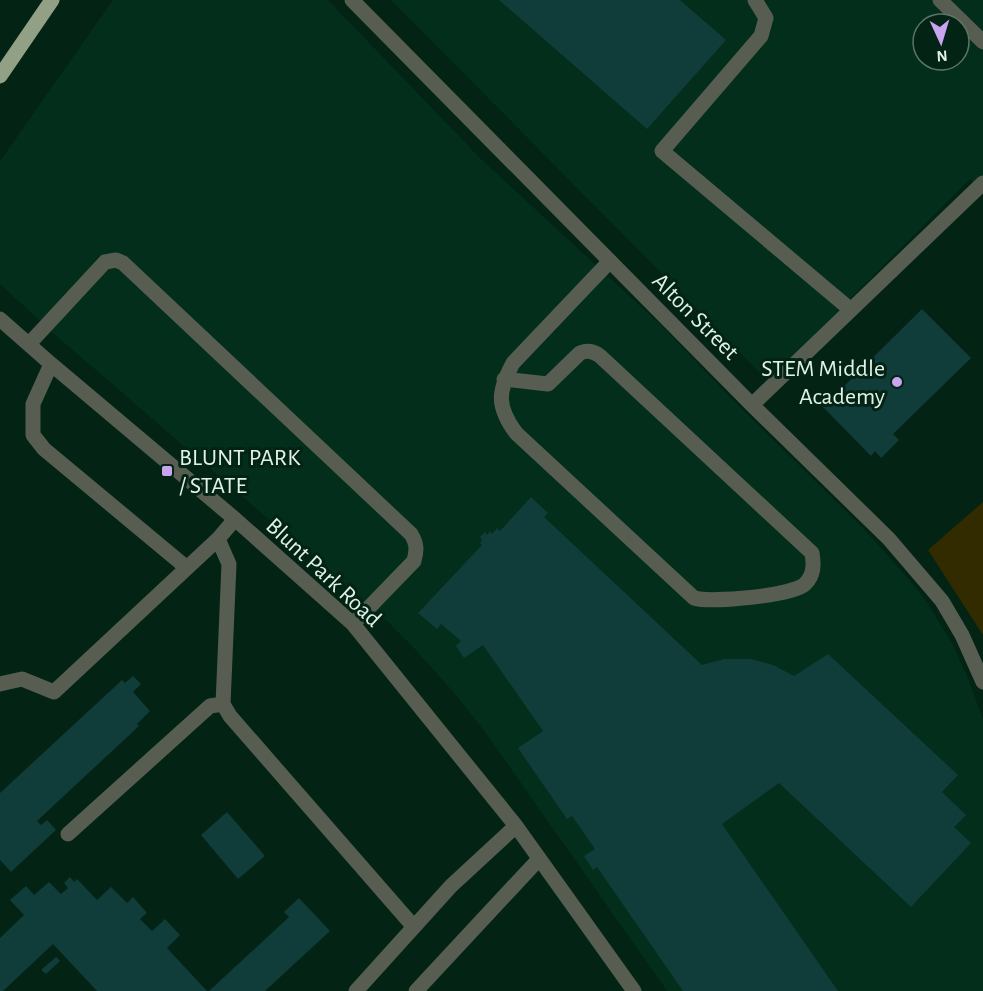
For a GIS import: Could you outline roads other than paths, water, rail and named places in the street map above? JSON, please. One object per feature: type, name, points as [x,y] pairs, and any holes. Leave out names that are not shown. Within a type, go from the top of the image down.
[{"type":"main road","points":[[0,76],[52,0]]},
{"type":"street","name":"Alton Street","points":[[352,0],[752,405],[889,539],[942,601],[962,635],[983,682]]},
{"type":"street","points":[[755,0],[765,18],[761,36],[662,151],[851,310]]},
{"type":"street","points":[[940,0],[983,42]]},
{"type":"street","points":[[752,405],[983,183]]},
{"type":"street","points":[[29,344],[105,262],[116,260],[123,263],[411,534],[416,542],[417,551],[414,561],[353,624]]},
{"type":"street","points":[[504,379],[548,384],[580,352],[594,352],[600,356],[812,553],[814,564],[811,576],[804,585],[791,592],[714,601],[694,598],[516,433],[507,421],[501,402],[504,379],[513,363],[610,261]]},
{"type":"street","name":"Blunt Park Road","points":[[0,319],[235,519],[353,624],[516,826],[634,991]]},
{"type":"street","points":[[51,364],[33,404],[33,435],[44,449],[187,568]]},
{"type":"street","points":[[0,684],[22,679],[54,692],[218,539],[235,519]]},
{"type":"street","points":[[218,539],[229,564],[223,704],[230,716],[414,927]]},
{"type":"street","points":[[68,834],[210,706],[223,704]]},
{"type":"street","points":[[356,991],[452,886],[516,826]]},
{"type":"street","points":[[417,991],[539,859]]},
{"type":"place","name":"STEM Middle Academy","points":[[897,382]]},
{"type":"place","name":"BLUNT PARK / STATE","points":[[167,471]]}]
